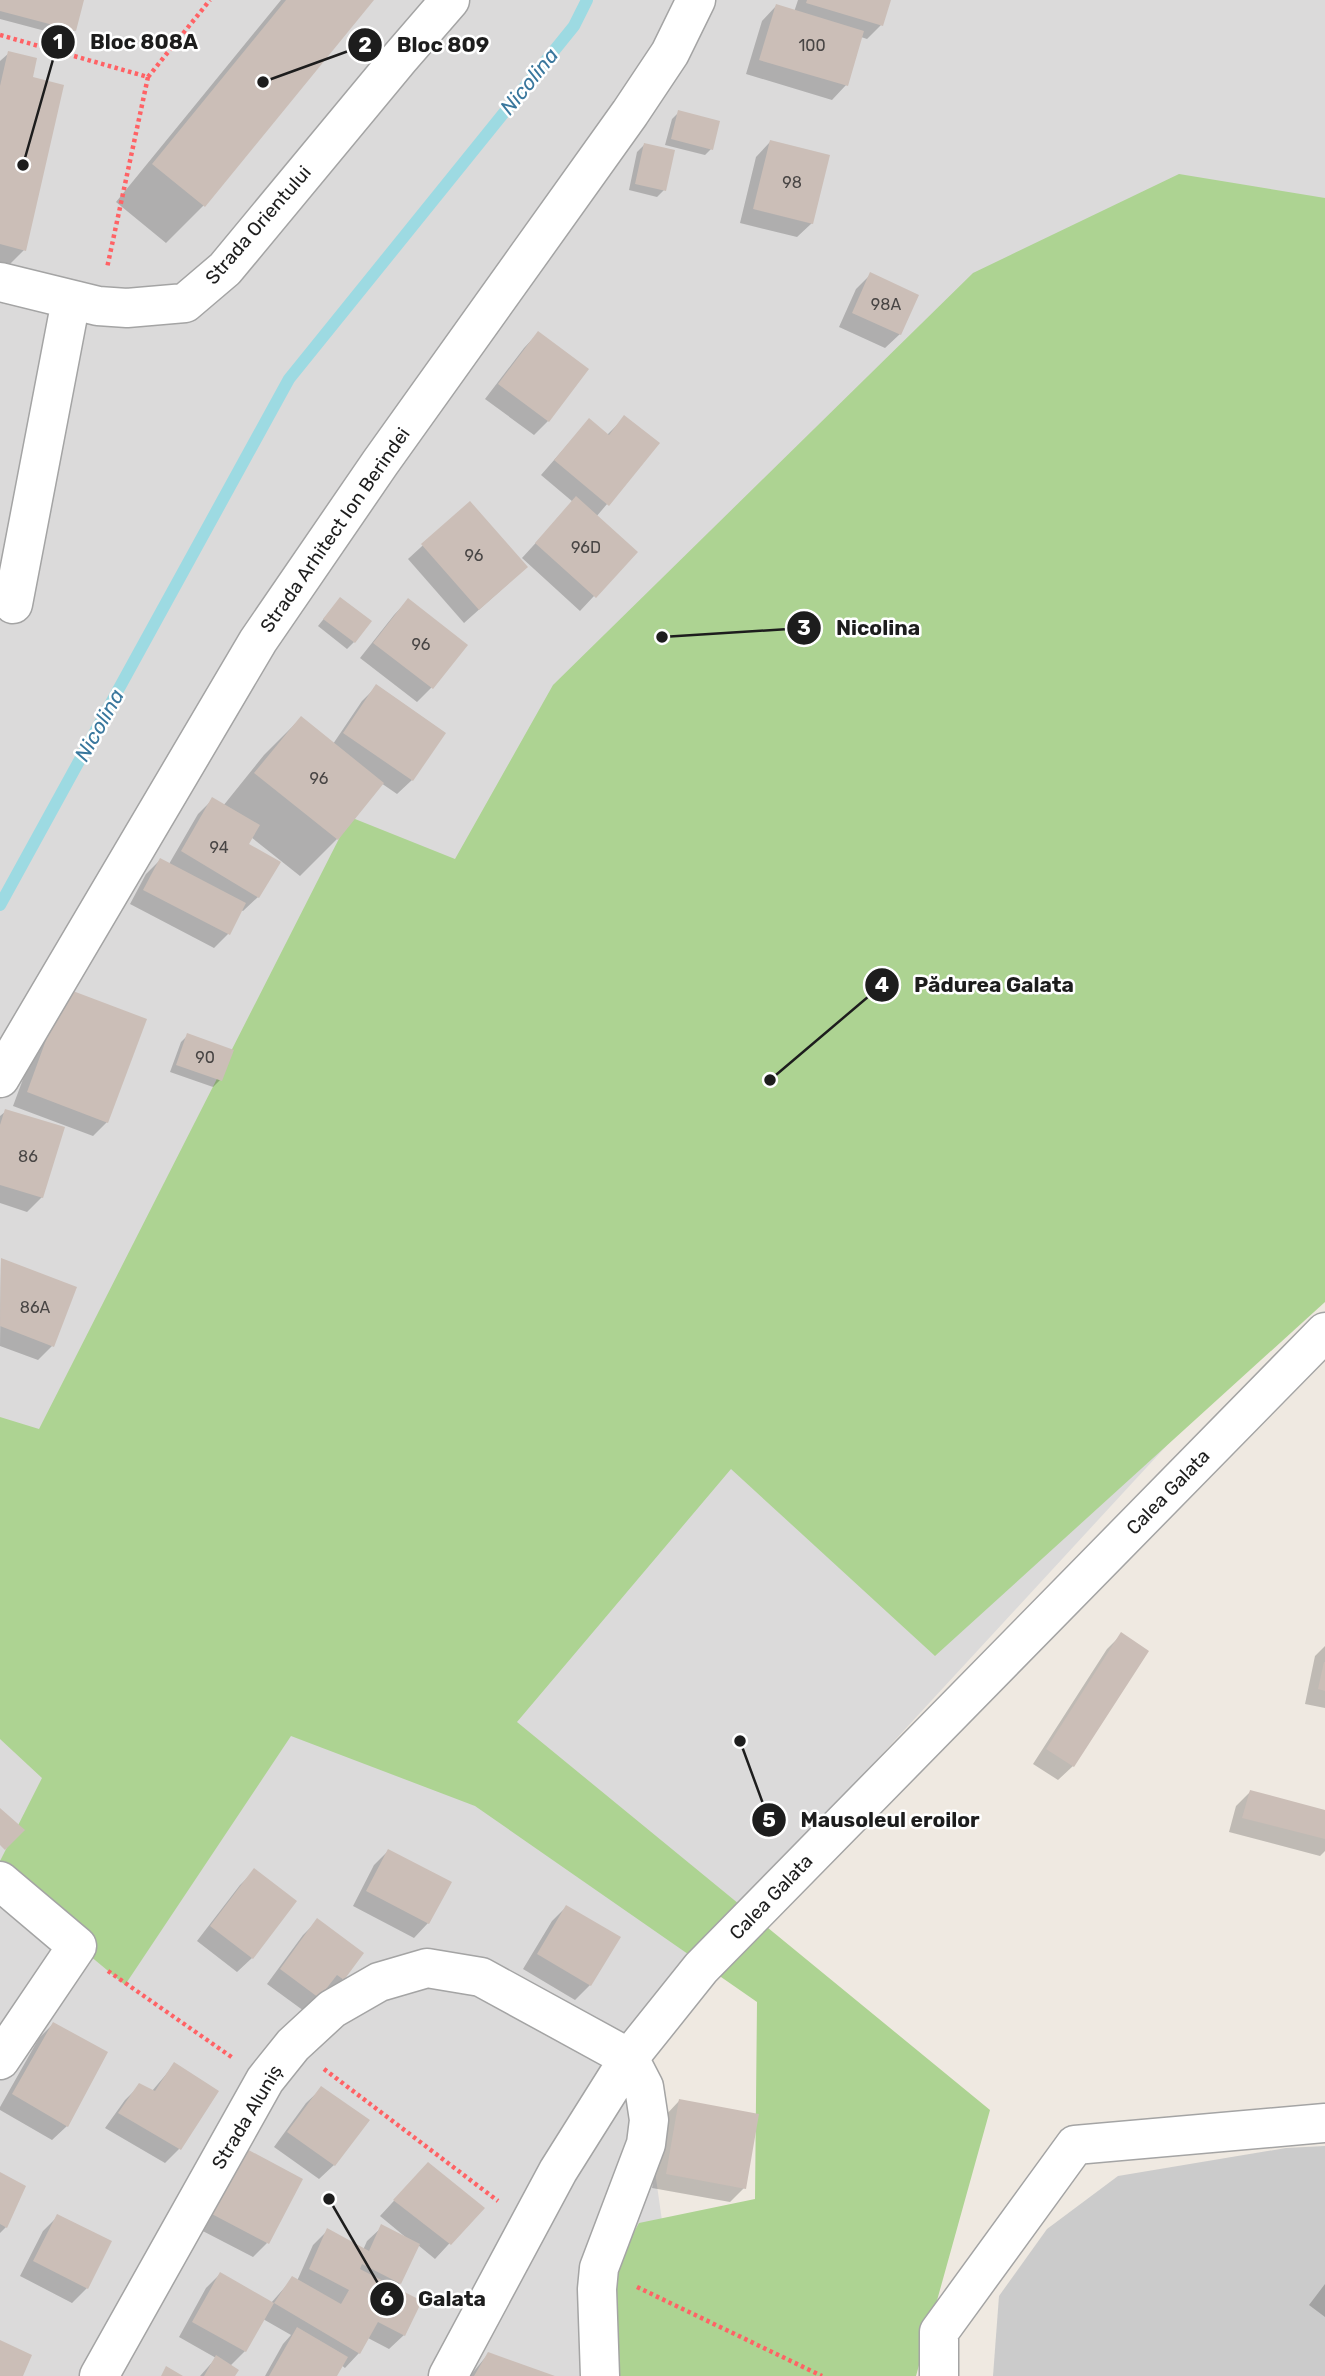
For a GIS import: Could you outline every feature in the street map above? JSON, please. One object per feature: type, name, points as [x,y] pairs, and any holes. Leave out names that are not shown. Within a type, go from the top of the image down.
[{"type":"street","name":"Strada Orientului","points":[[0,282],[85,303],[127,308],[185,303],[225,269],[450,0]]},
{"type":"street","name":"Strada Arhitect Ion Berindei","points":[[0,1078],[258,641],[380,463],[630,113],[670,53],[696,0]]},
{"type":"street","points":[[13,604],[85,303]]},
{"type":"street","name":"Calea Galata","points":[[448,2376],[558,2172],[629,2058],[701,1968],[1325,1332]]},
{"type":"street","points":[[0,1881],[77,1946],[0,2060]]},
{"type":"street","name":"Strada Aluniș","points":[[99,2376],[265,2080],[293,2045],[331,2010],[379,1982],[427,1968],[481,1977],[629,2058]]},
{"type":"street","points":[[600,2376],[597,2289],[599,2269],[646,2144],[649,2120],[644,2087],[629,2058]]},
{"type":"street","points":[[939,2376],[939,2332],[1075,2145],[1325,2123]]},
{"type":"path","points":[[85,303],[148,77],[210,0]]},
{"type":"path","points":[[0,35],[148,77]]},
{"type":"path","points":[[77,1946],[125,1984],[265,2080]]},
{"type":"path","points":[[293,2045],[529,2224]]},
{"type":"path","points":[[599,2269],[822,2376]]},
{"type":"shaded area","name":"Nicolina","points":[[0,0],[1325,0],[1325,1274],[634,2023],[684,2376],[0,2376]]},
{"type":"shaded area","points":[[1325,2146],[1325,2376],[993,2376],[999,2296],[1047,2229],[1118,2176],[1286,2148]]},
{"type":"green space","points":[[1179,174],[1325,198],[1325,1302],[935,1656],[731,1469],[517,1722],[990,2110],[916,2376],[605,2376],[602,2289],[639,2223],[755,2199],[757,2002],[475,1806],[291,1736],[125,1985],[0,1881],[0,1861],[42,1778],[0,1739],[0,1417],[39,1429],[350,817],[455,859],[553,685],[973,273]]},
{"type":"building","points":[[0,0],[84,0],[76,31],[0,11]]},
{"type":"building","points":[[286,0],[374,0],[205,207],[152,164]]},
{"type":"building","points":[[807,0],[891,0],[883,26],[806,3]]},
{"type":"building","points":[[776,4],[864,31],[848,86],[759,60]]},
{"type":"building","points":[[8,51],[37,58],[33,77],[64,85],[26,251],[0,244],[0,86]]},
{"type":"building","points":[[678,110],[720,121],[713,150],[671,139]]},
{"type":"building","points":[[770,140],[830,155],[813,224],[753,209]]},
{"type":"building","points":[[644,143],[675,150],[666,191],[635,184]]},
{"type":"building","points":[[870,272],[919,295],[901,335],[852,313]]},
{"type":"building","points":[[538,331],[589,369],[549,422],[498,384]]},
{"type":"building","points":[[624,415],[660,443],[609,506],[554,460],[589,418],[609,435]]},
{"type":"building","points":[[576,496],[638,552],[596,598],[535,543]]},
{"type":"building","points":[[470,501],[528,567],[479,610],[421,544]]},
{"type":"building","points":[[340,597],[372,621],[355,643],[323,619]]},
{"type":"building","points":[[408,598],[468,645],[433,689],[373,643]]},
{"type":"building","points":[[376,684],[446,733],[413,781],[343,733]]},
{"type":"building","points":[[301,716],[384,783],[338,840],[254,773]]},
{"type":"building","points":[[212,797],[260,825],[249,844],[281,862],[259,898],[181,851]]},
{"type":"building","points":[[160,858],[246,903],[230,935],[143,890]]},
{"type":"building","points":[[65,988],[147,1019],[108,1123],[27,1092]]},
{"type":"building","points":[[187,1033],[234,1050],[222,1081],[176,1065]]},
{"type":"building","points":[[5,1109],[65,1127],[43,1198],[0,1185],[0,1125]]},
{"type":"building","points":[[1,1258],[77,1287],[54,1347],[0,1326]]},
{"type":"building","points":[[1121,1632],[1149,1651],[1074,1767],[1046,1749]]},
{"type":"building","points":[[1325,1662],[1325,1691],[1318,1689]]},
{"type":"building","points":[[1250,1790],[1325,1810],[1325,1839],[1242,1818]]},
{"type":"building","points":[[0,1808],[25,1830],[5,1850],[0,1845]]},
{"type":"building","points":[[388,1849],[452,1882],[429,1924],[366,1891]]},
{"type":"building","points":[[254,1868],[297,1901],[253,1959],[210,1926]]},
{"type":"building","points":[[566,1905],[621,1937],[591,1986],[537,1954]]},
{"type":"building","points":[[317,1918],[364,1953],[344,1980],[337,1975],[319,1998],[280,1969]]},
{"type":"building","points":[[53,2022],[108,2052],[68,2127],[12,2094]]},
{"type":"building","points":[[174,2062],[219,2091],[181,2150],[118,2113],[139,2083],[155,2091]]},
{"type":"building","points":[[321,2086],[370,2120],[335,2166],[287,2132]]},
{"type":"building","points":[[679,2099],[759,2114],[746,2189],[666,2174]]},
{"type":"building","points":[[243,2147],[303,2179],[269,2244],[208,2212]]},
{"type":"building","points":[[428,2162],[485,2208],[451,2245],[393,2200]]},
{"type":"building","points":[[0,2172],[26,2186],[7,2228],[0,2224]]},
{"type":"building","points":[[57,2214],[112,2241],[88,2289],[33,2261]]},
{"type":"building","points":[[381,2224],[420,2244],[401,2284],[362,2264],[360,2269],[422,2301],[405,2336],[378,2322],[360,2354],[274,2303],[292,2276],[341,2304],[349,2290],[309,2269],[327,2228],[369,2251]]},
{"type":"building","points":[[220,2272],[274,2303],[246,2352],[192,2322]]},
{"type":"building","points":[[297,2327],[348,2357],[337,2376],[269,2376]]},
{"type":"building","points":[[0,2340],[32,2355],[23,2376],[0,2376]]},
{"type":"building","points":[[488,2352],[555,2376],[474,2376]]},
{"type":"building","points":[[216,2355],[239,2370],[235,2376],[204,2376]]},
{"type":"building","points":[[166,2366],[183,2376],[161,2376]]},
{"type":"waterway","name":"Nicolina","points":[[0,905],[289,379],[574,26],[587,0]]},
{"type":"place","name":"Bloc 809","points":[[263,82]]},
{"type":"place","name":"Bloc 808A","points":[[23,165]]},
{"type":"place","name":"Nicolina","points":[[662,637]]},
{"type":"place","name":"Pădurea Galata","points":[[770,1080]]},
{"type":"place","name":"Mausoleul eroilor","points":[[740,1741]]},
{"type":"place","name":"Galata","points":[[329,2199]]}]
